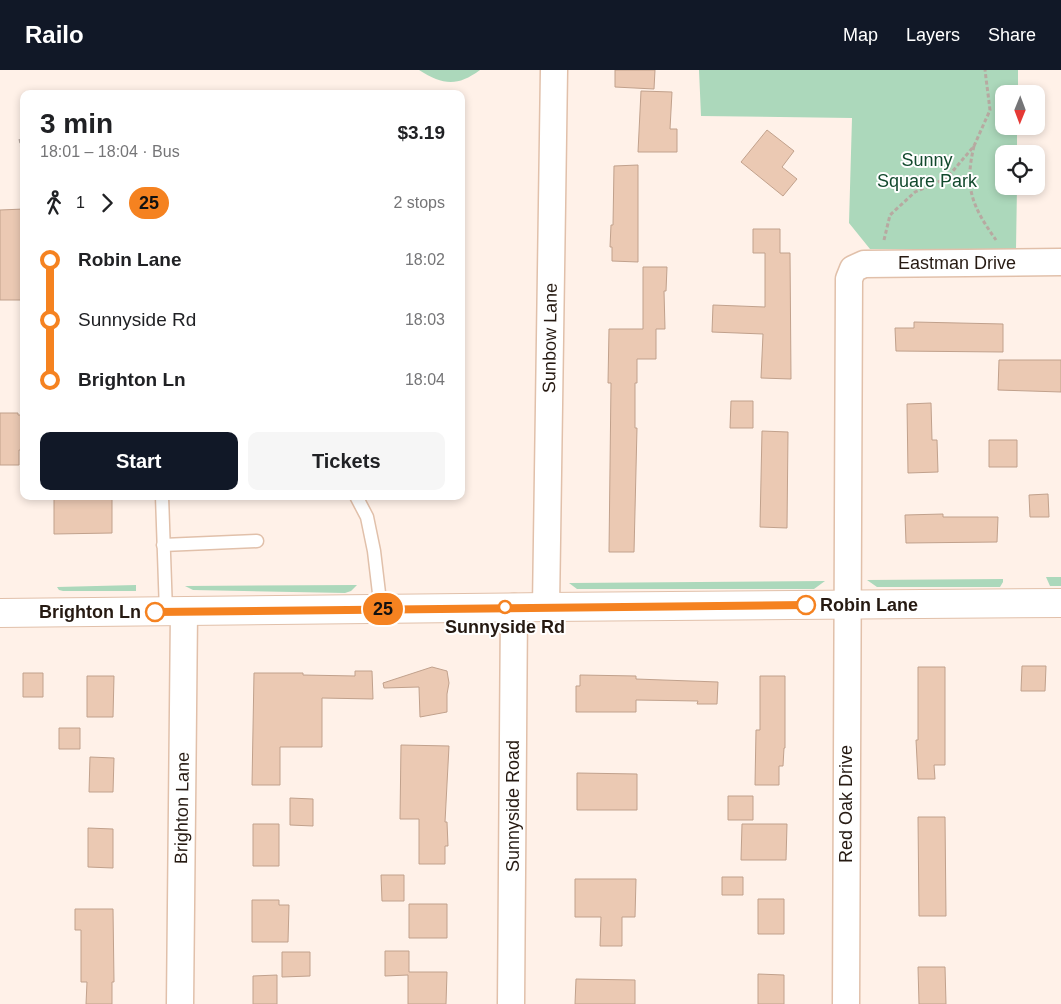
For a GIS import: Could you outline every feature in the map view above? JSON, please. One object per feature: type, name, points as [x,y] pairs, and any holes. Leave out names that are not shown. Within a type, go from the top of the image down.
[{"type":"street","name":"Sunbow Lane","points":[[546,606],[554,70]]},
{"type":"street","name":"Eastman Drive","points":[[846,605],[849,280],[853,269],[864,264],[1061,262]]},
{"type":"street","points":[[0,613],[382,610],[546,606],[1061,603]]},
{"type":"street","name":"Red Oak Drive","points":[[846,605],[846,1004]]},
{"type":"street","name":"Sunnyside Road","points":[[511,1004],[514,607]]},
{"type":"street","name":"Brighton Lane","points":[[175,612],[180,1004]]},
{"type":"lane","points":[[162,500],[163,545],[175,612]]},
{"type":"lane","points":[[358,500],[367,518],[382,610]]},
{"type":"lane","points":[[163,545],[257,541]]},
{"type":"path","points":[[985,70],[990,110],[974,146],[969,165],[969,182],[973,203],[986,226],[1013,262]]},
{"type":"path","points":[[885,264],[884,237],[890,215],[915,192],[947,178],[974,146]]},
{"type":"green space","points":[[419,70],[480,70],[464,79],[450,82],[435,79]]},
{"type":"green space","name":"Sunny Square Park","points":[[699,70],[1018,70],[1018,85],[995,85],[995,135],[1017,135],[1017,145],[995,145],[995,195],[1017,195],[1016,249],[870,249],[849,223],[852,118],[701,116]]},
{"type":"green space","points":[[1046,577],[1061,577],[1061,586],[1050,586]]},
{"type":"green space","points":[[1003,579],[1000,587],[877,587],[867,580]]},
{"type":"green space","points":[[825,581],[814,589],[577,589],[569,583]]},
{"type":"green space","points":[[136,585],[136,591],[63,591],[57,587]]},
{"type":"green space","points":[[357,585],[351,591],[345,593],[193,590],[185,586]]},
{"type":"building","points":[[615,70],[655,70],[654,89],[615,87]]},
{"type":"building","points":[[641,91],[672,92],[670,129],[677,129],[677,152],[638,152]]},
{"type":"building","points":[[767,130],[794,151],[782,167],[797,179],[783,196],[741,162]]},
{"type":"building","points":[[638,165],[638,262],[612,261],[612,247],[610,247],[611,225],[613,225],[614,166]]},
{"type":"building","points":[[20,209],[20,300],[0,300],[0,210]]},
{"type":"building","points":[[753,229],[780,229],[780,253],[790,253],[791,379],[761,378],[763,334],[712,332],[713,305],[765,307],[765,253],[753,253]]},
{"type":"building","points":[[643,267],[667,267],[666,291],[664,291],[665,329],[656,329],[656,359],[637,359],[637,383],[635,383],[635,428],[637,428],[634,552],[609,552],[611,383],[608,383],[609,329],[643,329]]},
{"type":"building","points":[[914,322],[1003,324],[1003,352],[896,351],[895,328],[914,328]]},
{"type":"building","points":[[999,360],[1061,360],[1061,392],[998,390]]},
{"type":"building","points":[[731,401],[753,401],[753,428],[730,428]]},
{"type":"building","points":[[931,403],[932,440],[937,440],[938,472],[908,473],[907,404]]},
{"type":"building","points":[[0,413],[18,413],[20,415],[19,465],[0,465]]},
{"type":"building","points":[[762,431],[788,432],[787,528],[760,527]]},
{"type":"building","points":[[989,440],[1017,440],[1017,467],[989,467]]},
{"type":"building","points":[[1048,494],[1049,517],[1030,517],[1029,495]]},
{"type":"building","points":[[54,500],[112,500],[112,533],[54,534]]},
{"type":"building","points":[[943,514],[943,517],[998,517],[997,542],[906,543],[905,515]]},
{"type":"building","points":[[1022,666],[1046,666],[1045,691],[1021,691]]},
{"type":"building","points":[[432,667],[447,671],[449,683],[447,712],[420,717],[419,687],[384,688],[383,683]]},
{"type":"building","points":[[918,667],[945,667],[945,765],[934,765],[935,779],[918,779],[916,740],[918,740]]},
{"type":"building","points":[[355,671],[372,671],[373,699],[322,698],[322,747],[280,747],[280,785],[252,785],[254,673],[355,676]]},
{"type":"building","points":[[23,673],[43,673],[43,697],[23,697]]},
{"type":"building","points":[[580,675],[636,676],[636,679],[718,682],[717,704],[697,704],[698,701],[636,700],[636,712],[576,712],[576,686],[580,686]]},
{"type":"building","points":[[87,676],[114,676],[113,717],[87,717]]},
{"type":"building","points":[[760,676],[785,676],[785,748],[783,766],[779,766],[779,785],[755,785],[756,730],[760,730]]},
{"type":"building","points":[[59,728],[80,728],[80,749],[59,749]]},
{"type":"building","points":[[401,745],[449,746],[445,822],[447,822],[448,846],[445,846],[445,864],[419,864],[419,819],[400,819]]},
{"type":"building","points":[[90,757],[114,758],[113,792],[89,792]]},
{"type":"building","points":[[577,773],[637,774],[637,810],[577,810]]},
{"type":"building","points":[[728,796],[753,796],[753,820],[728,820]]},
{"type":"building","points":[[290,798],[313,799],[313,826],[290,825]]},
{"type":"building","points":[[918,817],[945,817],[946,916],[919,916]]},
{"type":"building","points":[[253,824],[279,824],[279,866],[253,866]]},
{"type":"building","points":[[742,824],[787,824],[786,860],[741,860]]},
{"type":"building","points":[[88,828],[113,829],[113,868],[88,867]]},
{"type":"building","points":[[381,875],[404,875],[404,901],[382,901]]},
{"type":"building","points":[[722,877],[743,877],[743,895],[722,895]]},
{"type":"building","points":[[575,879],[636,879],[635,917],[622,917],[622,946],[600,946],[601,917],[575,917]]},
{"type":"building","points":[[758,899],[784,899],[784,934],[758,934]]},
{"type":"building","points":[[252,900],[279,900],[279,905],[289,905],[288,942],[252,942]]},
{"type":"building","points":[[409,904],[447,904],[447,938],[409,938]]},
{"type":"building","points":[[75,909],[113,909],[114,982],[112,982],[112,1004],[86,1004],[87,982],[81,982],[81,930],[75,930]]},
{"type":"building","points":[[385,951],[409,951],[409,972],[447,972],[446,1004],[408,1004],[408,975],[385,976]]},
{"type":"building","points":[[282,952],[310,952],[310,976],[282,977]]},
{"type":"building","points":[[918,967],[945,967],[946,1004],[919,1004]]},
{"type":"building","points":[[758,974],[784,975],[784,1004],[758,1004]]},
{"type":"building","points":[[277,975],[277,1004],[253,1004],[253,976]]},
{"type":"building","points":[[576,979],[635,980],[635,1004],[575,1004]]},
{"type":"bus line","name":"25","points":[[155,612],[546,606],[806,605]]},
{"type":"place","name":"Robin Lane","points":[[806,605]]},
{"type":"place","name":"Sunnyside Rd","points":[[505,607]]},
{"type":"place","name":"Brighton Ln","points":[[155,612]]}]
